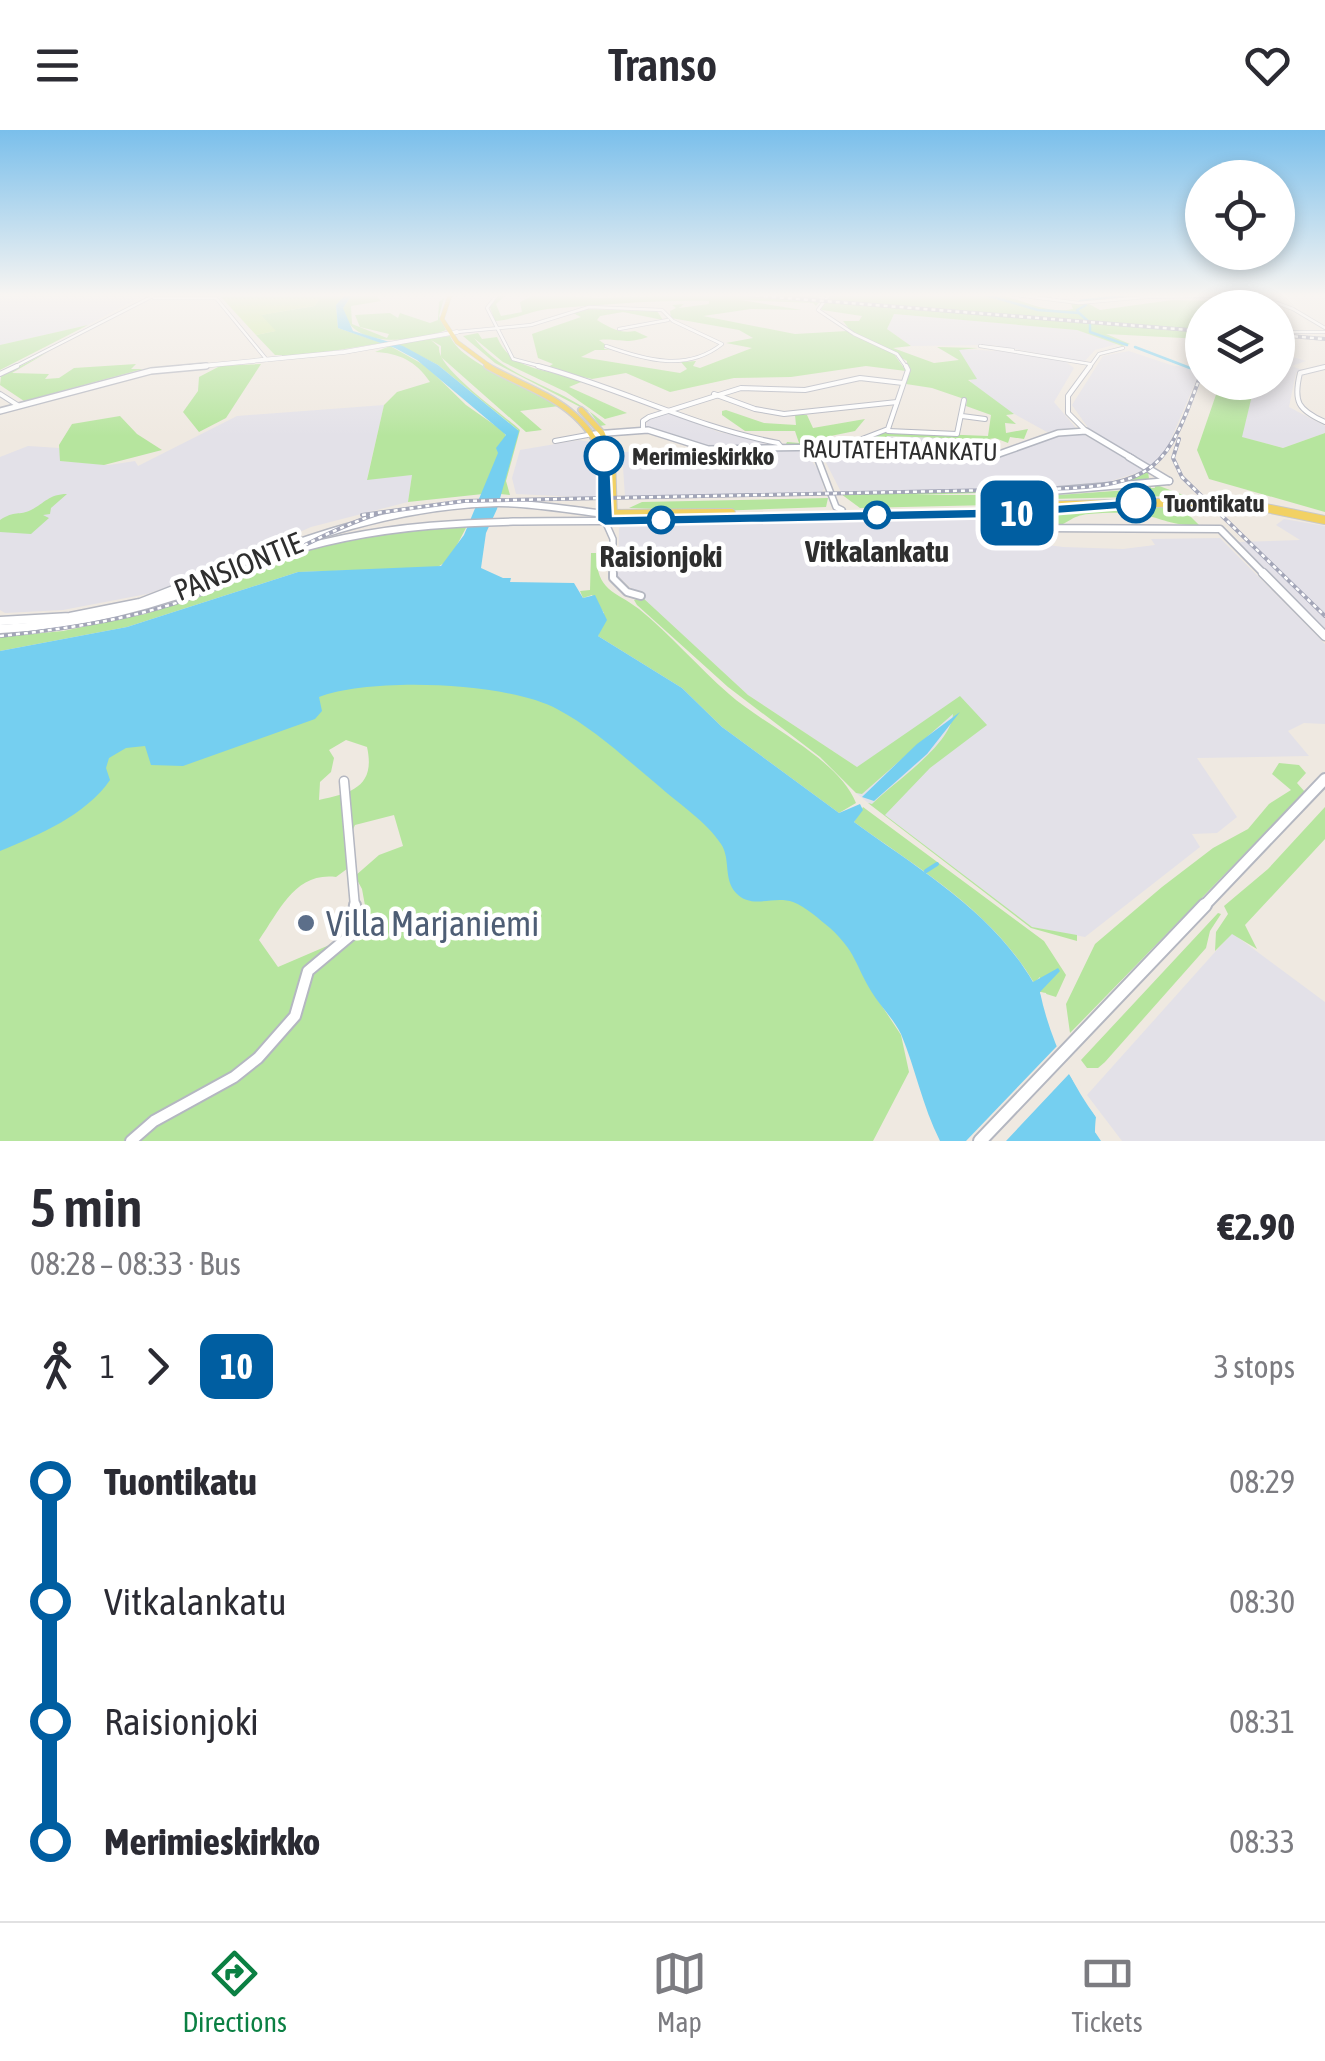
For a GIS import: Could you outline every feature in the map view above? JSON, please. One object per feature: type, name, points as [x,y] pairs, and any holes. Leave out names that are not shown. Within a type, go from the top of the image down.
[{"type":"main road","points":[[464,342],[488,365],[572,411],[598,434],[612,456],[614,498],[609,520]]},
{"type":"main road","points":[[598,434],[609,520]]},
{"type":"main road","points":[[614,498],[624,508],[650,514]]},
{"type":"main road","points":[[609,520],[1007,508],[1025,511],[1212,502],[1325,518]]},
{"type":"main road","points":[[609,520],[650,514],[843,513]]},
{"type":"street","points":[[0,374],[62,342]]},
{"type":"street","points":[[252,342],[267,360]]},
{"type":"street","points":[[0,411],[142,373],[393,342]]},
{"type":"street","points":[[503,342],[512,359],[588,379],[710,428],[779,444],[782,448]]},
{"type":"street","points":[[606,346],[646,358],[676,361],[722,346],[718,342]]},
{"type":"street","points":[[874,342],[904,360],[908,370],[886,431]]},
{"type":"street","points":[[1012,350],[980,346],[988,346],[1012,350],[1090,364]]},
{"type":"street","points":[[1007,508],[1008,498],[1014,494],[1170,481],[1086,431],[1071,418],[1066,404],[1099,354],[1123,348]]},
{"type":"street","points":[[1325,367],[1300,373],[1294,404],[1325,422]]},
{"type":"street","points":[[643,429],[645,420],[714,394],[754,387],[809,390],[860,378],[903,383]]},
{"type":"street","points":[[0,394],[18,406]]},
{"type":"street","points":[[714,394],[745,408],[793,414],[870,402],[897,402]]},
{"type":"street","points":[[849,448],[849,444],[886,431],[955,435],[959,432],[964,400]]},
{"type":"street","points":[[962,416],[985,419]]},
{"type":"street","name":"RAUTATEHTAANKATU","points":[[598,434],[643,429],[700,448],[813,447],[987,455],[1018,450],[1058,433],[1086,431]]},
{"type":"street","points":[[555,440],[598,434]]},
{"type":"street","points":[[813,447],[836,497],[836,506],[843,513]]},
{"type":"street","name":"PANSIONTIE","points":[[0,621],[70,617],[140,602],[326,531],[413,510],[502,503],[609,520]]},
{"type":"street","points":[[1025,511],[1043,528],[1220,529],[1325,636]]},
{"type":"street","points":[[609,520],[613,578],[627,592],[641,596]]},
{"type":"street","name":"PANSIONTIE","points":[[0,630],[78,623],[136,610],[328,539],[389,528],[609,520]]},
{"type":"street","points":[[131,1141],[154,1121],[234,1077],[258,1058],[295,1016],[308,972],[351,935],[356,896],[344,781]]},
{"type":"street","points":[[980,1141],[1324,781]]},
{"type":"shaded area","points":[[906,342],[1117,344],[1095,350],[1084,362],[993,345],[911,346]]},
{"type":"shaded area","points":[[958,349],[1016,352],[1066,362],[1074,368],[1054,402],[1076,428],[1047,432],[1005,409],[973,387]]},
{"type":"shaded area","points":[[1129,351],[1185,366],[1188,400],[1165,453],[1152,467],[1089,429],[1072,405],[1103,356]]},
{"type":"shaded area","points":[[1251,400],[1290,400],[1289,407],[1325,426],[1325,433],[1283,448],[1241,437]]},
{"type":"shaded area","points":[[384,405],[367,479],[412,475],[408,502],[311,527],[204,574],[147,594],[63,610],[0,610],[0,457],[28,446],[59,448],[61,461],[109,465],[135,461],[138,466],[237,416]]},
{"type":"shaded area","points":[[666,412],[719,432],[764,442],[765,446],[701,446],[646,427],[647,420]]},
{"type":"shaded area","points":[[1081,433],[1146,470],[1108,482],[1070,487],[841,492],[820,451],[999,456],[1057,435]]},
{"type":"shaded area","points":[[886,436],[966,439],[986,454],[858,447],[880,446]]},
{"type":"shaded area","points":[[579,440],[591,442],[602,464],[599,498],[516,494],[512,478],[520,450]]},
{"type":"shaded area","points":[[804,450],[819,471],[824,489],[821,493],[625,497],[622,452]]},
{"type":"shaded area","points":[[1001,518],[1022,523],[1040,544],[1063,547],[1123,549],[1155,545],[1151,539],[1220,538],[1325,644],[1325,724],[1304,723],[1288,731],[1309,756],[1197,758],[1237,817],[1217,833],[1192,834],[1200,847],[1085,937],[1032,927],[867,802],[856,793],[857,767],[748,695],[618,576],[619,528],[626,524]]},
{"type":"shaded area","points":[[1284,519],[1325,526],[1325,631],[1236,542],[1300,540],[1276,525]]},
{"type":"shaded area","points":[[1232,933],[1325,1002],[1325,1141],[1122,1141],[1087,1095]]},
{"type":"green space","points":[[12,342],[54,342],[0,370],[0,345]]},
{"type":"green space","points":[[263,342],[382,343],[282,359],[282,355],[275,355]]},
{"type":"green space","points":[[433,342],[441,356],[441,346],[435,342],[454,342],[482,365],[559,406],[520,411],[542,430],[526,432],[443,358],[459,378],[520,430],[506,481],[510,495],[500,494],[518,430],[438,365],[397,344]]},
{"type":"green space","points":[[470,342],[478,342],[503,364],[574,401],[591,412],[606,425],[600,426],[590,412],[495,363]]},
{"type":"green space","points":[[479,342],[500,342],[512,358],[523,364],[586,380],[569,387],[627,413],[605,419],[566,392],[503,362]]},
{"type":"green space","points":[[534,342],[602,342],[606,345],[604,349],[612,350],[595,350],[581,357],[680,373],[687,369],[681,362],[696,361],[693,366],[700,368],[752,348],[726,343],[870,342],[894,354],[906,371],[866,366],[791,377],[734,378],[670,392],[626,373],[592,379],[545,369],[553,364],[538,358]]},
{"type":"green space","points":[[872,342],[906,342],[911,346],[893,348],[934,363],[959,360],[937,347],[978,348],[959,350],[977,379],[968,380],[1014,414],[1006,415],[1016,424],[1005,423],[1006,433],[1028,429],[1024,439],[1010,437],[1008,443],[995,438],[971,442],[887,436],[880,446],[852,444],[887,432],[988,436],[991,415],[966,406],[967,400],[906,384],[907,361]]},
{"type":"green space","points":[[390,346],[426,366],[466,405],[503,431],[506,436],[483,494],[408,502],[412,475],[367,480],[384,405],[397,392],[430,382],[406,360],[375,352]]},
{"type":"green space","points":[[48,352],[12,373],[49,374],[45,379],[59,378],[74,368],[136,364],[131,369],[143,369],[24,401],[0,385],[1,376]]},
{"type":"green space","points":[[261,364],[226,418],[199,432],[183,412],[198,391],[199,377],[220,366]]},
{"type":"green space","points":[[1214,400],[1251,400],[1242,437],[1283,448],[1325,433],[1325,512],[1209,479],[1197,450]]},
{"type":"green space","points":[[726,410],[764,423],[796,425],[795,415],[807,415],[813,428],[865,419],[855,431],[816,439],[819,445],[846,446],[785,446],[787,442],[799,443],[795,431],[745,431],[722,415]]},
{"type":"green space","points":[[120,416],[137,434],[162,450],[104,465],[60,461],[59,445],[72,424]]},
{"type":"green space","points":[[1148,471],[1149,479],[1073,490],[914,495],[1003,495],[1000,503],[991,505],[860,508],[841,494],[1071,489],[1110,484]]},
{"type":"green space","points":[[1151,484],[1151,488],[1155,488],[1154,484],[1186,496],[1162,490],[1171,496],[1050,499],[1052,496],[1025,501],[1107,501],[1028,503],[1015,498],[1128,490]]},
{"type":"green space","points":[[67,494],[51,508],[50,514],[43,515],[49,518],[31,534],[0,532],[0,520],[5,517]]},
{"type":"green space","points":[[828,498],[826,507],[715,511],[629,508],[642,502]]},
{"type":"green space","points":[[1180,506],[1199,525],[1125,513],[1080,516],[1058,526],[1032,518],[1090,508]]},
{"type":"green space","points":[[467,526],[449,560],[436,568],[298,572],[127,627],[0,651],[0,637],[63,631],[145,614],[211,593],[302,549],[391,529]]},
{"type":"green space","points":[[591,553],[596,553],[600,576],[608,588],[651,619],[729,694],[834,771],[856,803],[839,813],[722,727],[682,688],[598,636],[604,613],[592,595],[583,598],[580,591],[590,590]]},
{"type":"green space","points":[[642,597],[748,695],[857,767],[960,696],[987,725],[930,768],[885,815],[1032,927],[1077,935],[1077,941],[1031,928],[868,803],[872,804],[932,750],[950,726],[953,714],[862,794],[856,793],[820,757],[728,687],[637,605],[634,600]]},
{"type":"green space","points":[[317,675],[549,686],[877,960],[878,1000],[901,1035],[909,1072],[873,1141],[0,1141],[0,810],[82,738]],"holes":[[[346,740],[367,747],[369,760],[364,780],[351,791],[319,800],[320,782],[331,772],[334,758],[329,750]],[[394,815],[403,846],[379,855],[355,876],[362,889],[368,922],[348,925],[334,943],[278,967],[259,940],[290,895],[310,881],[336,877],[351,866],[349,838],[355,825]]]},
{"type":"green space","points":[[1279,763],[1299,765],[1306,773],[1297,783],[1305,792],[1070,1033],[1066,1004],[1095,944],[1213,848],[1248,829],[1269,804],[1291,790],[1272,774]]},
{"type":"green space","points":[[863,807],[1044,941],[1066,975],[1056,997],[1040,992],[1040,977],[1034,983],[997,934],[953,893],[854,822]]},
{"type":"green space","points":[[1325,807],[1325,839],[1245,925],[1257,949],[1232,934],[1215,951],[1216,932],[1228,914],[1224,906],[1268,869]]},
{"type":"green space","points":[[1221,914],[1210,931],[1206,948],[1105,1062],[1098,1068],[1087,1068],[1081,1060]]},
{"type":"water","points":[[378,342],[403,346],[438,365],[519,431],[497,509],[486,533],[481,568],[511,578],[510,582],[574,583],[583,598],[595,595],[607,620],[598,636],[682,688],[722,727],[839,813],[860,804],[863,810],[854,822],[975,912],[1016,956],[1033,982],[1058,968],[1060,971],[1040,992],[1044,1009],[1062,1058],[1096,1117],[1095,1132],[1101,1141],[940,1141],[901,1034],[839,936],[793,902],[742,898],[730,882],[721,844],[701,821],[598,735],[535,700],[439,685],[372,687],[319,697],[322,711],[315,719],[183,766],[151,765],[145,746],[126,748],[109,758],[106,768],[110,780],[88,804],[46,831],[0,851],[0,651],[127,627],[298,572],[441,566],[464,535],[498,453],[496,448],[506,435],[417,360]]},
{"type":"water","points":[[960,712],[927,754],[874,801],[862,797],[917,744]]},
{"type":"pier","points":[[1040,992],[1046,993],[1059,1039],[1102,1122],[1098,1127],[1106,1141],[1095,1132],[1096,1117],[1069,1074],[1006,1141],[966,1141],[1058,1045]]},
{"type":"waterway","points":[[1119,342],[1127,345]]},
{"type":"waterway","points":[[1135,347],[1185,366]]},
{"type":"waterway","points":[[926,871],[937,864]]},
{"type":"railway","points":[[362,515],[464,501],[1048,489],[1113,483],[1153,466],[1167,451],[1191,400]]},
{"type":"railway","points":[[1179,439],[1173,458],[1182,477],[1325,616]]},
{"type":"railway","points":[[0,636],[86,625],[170,605],[224,585],[377,514]]},
{"type":"bus line","name":"10","points":[[604,456],[605,521],[1008,513],[1136,503]]},
{"type":"place","name":"Merimieskirkko","points":[[604,456]]},
{"type":"place","name":"Tuontikatu","points":[[1136,503]]},
{"type":"place","name":"Vitkalankatu","points":[[877,515]]},
{"type":"place","name":"Raisionjoki","points":[[661,520]]},
{"type":"place","name":"Villa Marjaniemi","points":[[306,923]]}]
